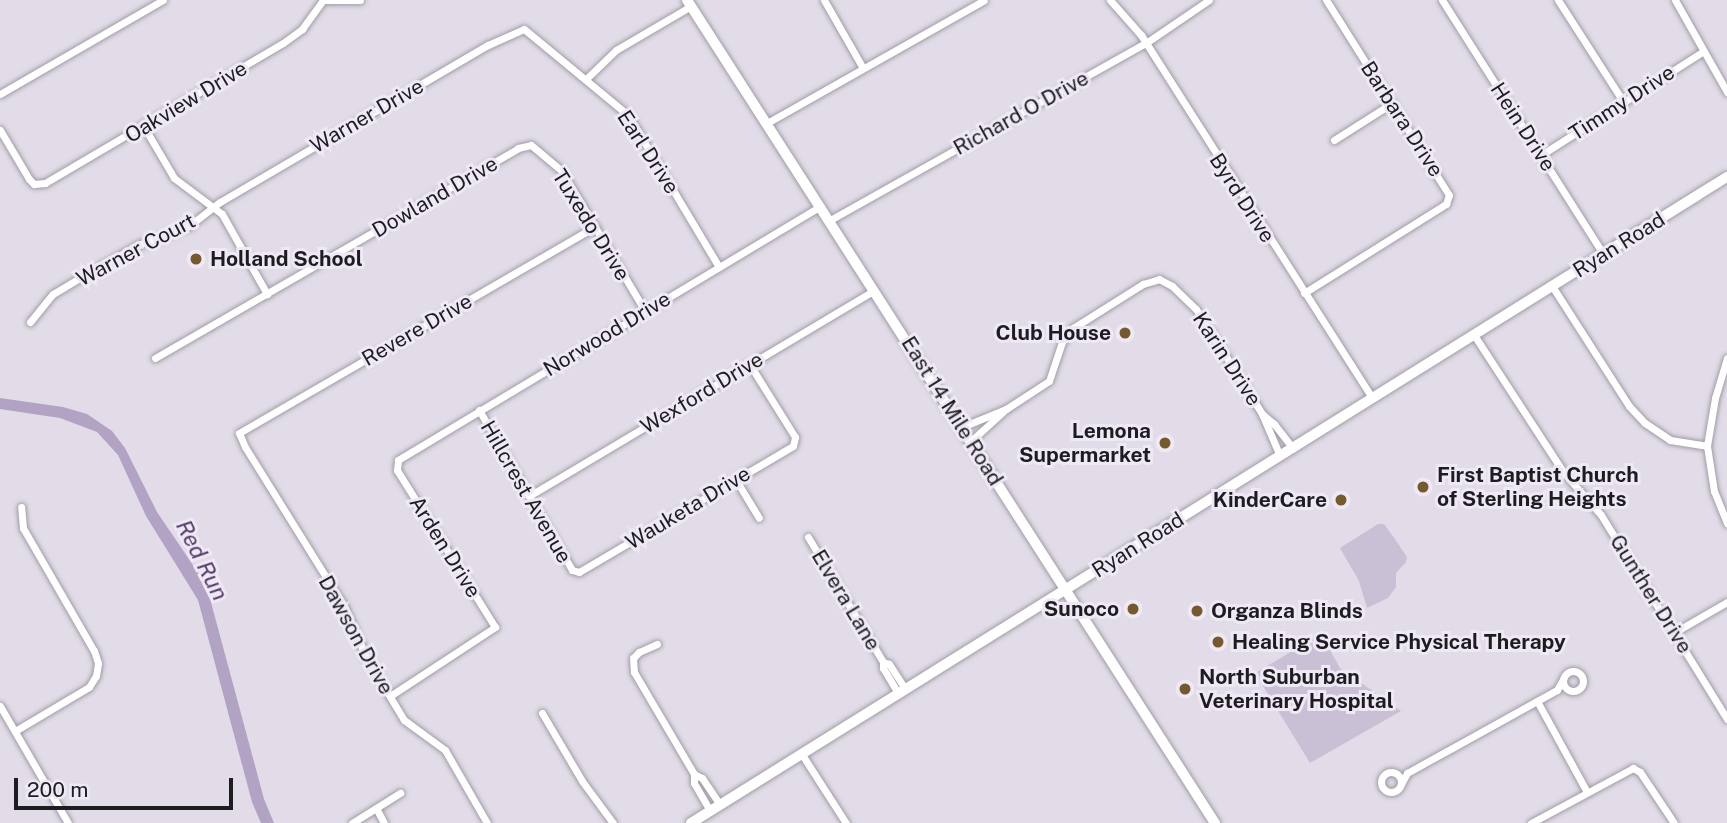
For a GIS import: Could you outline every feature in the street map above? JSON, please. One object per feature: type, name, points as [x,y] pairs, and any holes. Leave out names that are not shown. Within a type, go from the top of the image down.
[{"type":"main road","name":"East 14 Mile Road","points":[[689,3],[1215,823]]},
{"type":"main road","name":"Ryan Road","points":[[691,823],[1727,177]]},
{"type":"street","points":[[0,94],[163,0]]},
{"type":"street","name":"Oakview Drive","points":[[0,130],[34,184],[45,183],[144,127],[294,36],[316,13],[323,0],[360,0]]},
{"type":"street","points":[[824,0],[863,68]]},
{"type":"street","points":[[767,123],[984,0]]},
{"type":"street","name":"Byrd Drive","points":[[1110,0],[1135,26],[1372,398]]},
{"type":"street","name":"Richard O Drive","points":[[830,220],[1146,43],[1183,15],[1209,0]]},
{"type":"street","name":"Barbara Drive","points":[[1304,293],[1448,201],[1448,191],[1326,0]]},
{"type":"street","name":"Hein Drive","points":[[1442,0],[1604,254]]},
{"type":"street","points":[[1558,0],[1625,103]]},
{"type":"street","points":[[1675,0],[1727,92]]},
{"type":"street","points":[[587,78],[616,50],[689,3]]},
{"type":"street","name":"Earl Drive","points":[[524,29],[587,78],[628,116],[719,267]]},
{"type":"street","name":"Warner Drive","points":[[212,207],[488,45],[524,29]]},
{"type":"street","name":"Timmy Drive","points":[[1541,155],[1702,52]]},
{"type":"street","points":[[1334,140],[1392,103]]},
{"type":"street","points":[[144,127],[174,178],[222,214],[267,294]]},
{"type":"street","name":"Tuxedo Drive","points":[[531,145],[561,170],[645,311]]},
{"type":"street","name":"Dowland Drive","points":[[155,358],[518,148],[531,145]]},
{"type":"street","name":"Norwood Drive","points":[[396,465],[401,458],[479,410],[821,206]]},
{"type":"street","name":"Warner Court","points":[[30,322],[53,294],[138,245],[189,226],[212,207]]},
{"type":"street","name":"Revere Drive","points":[[240,433],[595,227]]},
{"type":"street","name":"Karin Drive","points":[[971,441],[1006,409],[1052,377],[1062,342],[1073,328],[1143,284],[1159,279],[1172,286],[1196,309],[1262,414],[1274,424],[1293,448]]},
{"type":"street","points":[[1552,286],[1629,405],[1645,423],[1670,440],[1707,446]]},
{"type":"street","name":"Wexford Drive","points":[[529,496],[874,290]]},
{"type":"street","name":"Gunther Drive","points":[[1474,335],[1564,473],[1601,515],[1727,717]]},
{"type":"street","points":[[1727,358],[1715,398],[1707,446],[1714,491],[1727,523]]},
{"type":"street","name":"Wauketa Drive","points":[[575,572],[793,446],[796,439],[750,365]]},
{"type":"street","name":"Karin Drive","points":[[962,427],[1006,409]]},
{"type":"street","name":"Hillcrest Avenue","points":[[479,410],[575,572]]},
{"type":"street","name":"Karin Drive","points":[[1262,414],[1263,422],[1280,456]]},
{"type":"street","name":"Dawson Drive","points":[[240,433],[245,447],[344,606],[366,657],[407,724],[436,741],[445,750],[487,823]]},
{"type":"street","name":"Arden Drive","points":[[390,696],[495,628],[396,465]]},
{"type":"street","points":[[736,480],[759,518]]},
{"type":"street","points":[[15,731],[89,687],[96,676],[98,663],[94,651],[23,528],[21,508]]},
{"type":"street","name":"Elvera Lane","points":[[808,537],[883,662],[883,668],[901,691]]},
{"type":"street","points":[[1675,632],[1727,602]]},
{"type":"street","points":[[657,644],[639,652],[633,659],[634,673],[694,774],[694,783],[710,811]]},
{"type":"street","points":[[1407,773],[1395,792],[1383,789],[1383,777],[1407,773],[1557,690],[1581,687],[1582,678],[1571,671],[1557,690]]},
{"type":"street","points":[[1563,679],[1569,690]]},
{"type":"street","points":[[1537,701],[1587,792]]},
{"type":"street","points":[[0,706],[68,823]]},
{"type":"street","points":[[542,713],[582,781],[613,823]]},
{"type":"street","points":[[801,753],[846,823]]},
{"type":"street","points":[[1531,823],[1629,769],[1637,769],[1674,823]]},
{"type":"street","points":[[1395,773],[1401,784]]},
{"type":"street","points":[[694,774],[702,778],[720,805]]},
{"type":"street","points":[[352,823],[400,793]]},
{"type":"street","points":[[376,808],[384,823]]},
{"type":"shaded area","name":"Red Run","points":[[0,398],[63,407],[87,414],[112,431],[125,448],[157,512],[199,574],[209,595],[264,799],[274,823],[261,823],[252,802],[198,600],[146,516],[118,455],[97,432],[60,418],[0,409]]},
{"type":"shaded area","points":[[1378,524],[1384,524],[1407,557],[1396,573],[1396,587],[1388,598],[1367,608],[1359,581],[1340,548]]},
{"type":"shaded area","points":[[1321,634],[1340,668],[1401,711],[1310,763],[1255,673]]},
{"type":"place","name":"Holland School","points":[[196,259]]},
{"type":"place","name":"Club House","points":[[1125,333]]},
{"type":"place","name":"Lemona Supermarket","points":[[1165,443]]},
{"type":"place","name":"First Baptist Church of Sterling Heights","points":[[1423,487]]},
{"type":"place","name":"KinderCare","points":[[1341,500]]},
{"type":"place","name":"Sunoco","points":[[1133,609]]},
{"type":"place","name":"Organza Blinds","points":[[1197,611]]},
{"type":"place","name":"Healing Service Physical Therapy","points":[[1218,642]]},
{"type":"place","name":"North Suburban Veterinary Hospital","points":[[1185,689]]}]
